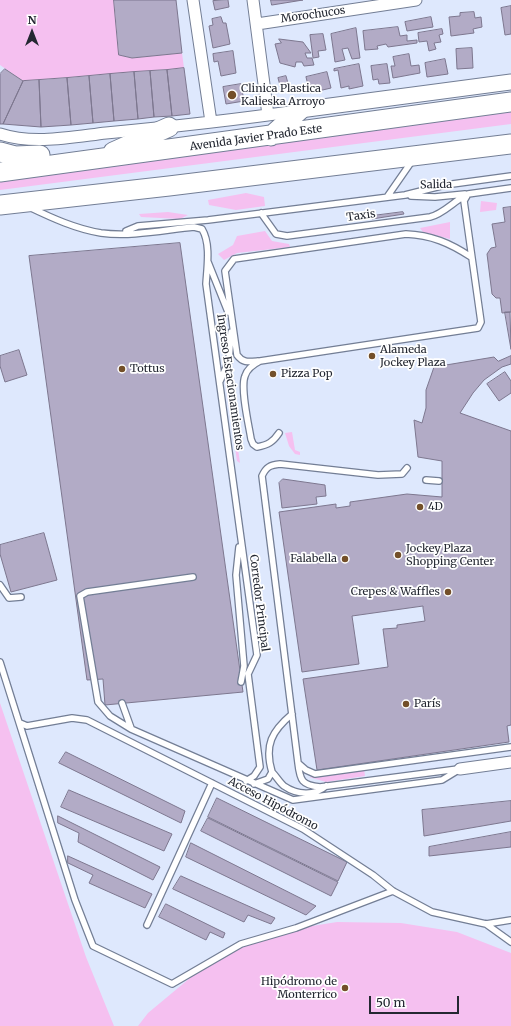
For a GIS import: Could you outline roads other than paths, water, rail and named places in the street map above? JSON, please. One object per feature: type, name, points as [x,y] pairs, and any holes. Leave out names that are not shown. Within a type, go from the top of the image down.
[{"type":"highway","name":"Avenida Javier Prado Este","points":[[0,172],[97,160],[511,102]]},
{"type":"highway","points":[[271,136],[300,110]]},
{"type":"highway","points":[[5,155],[63,156],[97,160],[169,127]]},
{"type":"highway","points":[[0,210],[9,204],[511,144]]},
{"type":"main road","name":"Avenida Javier Prado Este","points":[[300,110],[511,82]]},
{"type":"street","points":[[193,0],[211,122]]},
{"type":"street","points":[[253,0],[268,115]]},
{"type":"street","name":"Morochucos","points":[[257,24],[416,0]]},
{"type":"street","name":"Avenida Javier Prado Este","points":[[0,134],[31,139],[169,127],[300,110]]},
{"type":"street","points":[[460,769],[511,762]]},
{"type":"lane","points":[[387,197],[415,156]]},
{"type":"lane","points":[[9,204],[79,227],[102,233],[121,234],[138,226],[261,213],[405,195],[445,185],[511,176]]},
{"type":"lane","name":"Salida","points":[[405,195],[435,197],[511,188]]},
{"type":"lane","points":[[468,194],[464,201],[481,322],[480,327],[475,330],[260,361],[247,362],[241,360],[237,355],[225,271],[234,259],[406,234],[424,235],[449,243],[471,257]]},
{"type":"lane","name":"Taxis","points":[[261,213],[276,234],[287,236],[430,217],[438,215],[455,201],[468,194]]},
{"type":"lane","name":"Ingreso Estacionamientos","points":[[121,234],[194,227],[202,229],[205,234],[208,261],[206,284],[241,539]]},
{"type":"lane","points":[[208,261],[232,320],[229,361],[220,381]]},
{"type":"lane","points":[[260,361],[254,364],[244,377],[243,386],[251,440],[257,448],[265,446],[275,440],[278,433]]},
{"type":"lane","points":[[407,468],[402,474],[378,475],[280,464],[271,465],[264,470],[262,476],[300,776],[304,782],[310,786],[326,786],[460,769]]},
{"type":"lane","points":[[426,480],[439,481]]},
{"type":"lane","points":[[241,539],[236,575],[244,666],[241,682]]},
{"type":"lane","name":"Corredor Principal","points":[[241,539],[257,655],[248,674],[260,767],[254,776],[244,780]]},
{"type":"lane","points":[[193,577],[87,592],[80,596],[98,702],[110,716],[132,729],[244,780],[293,800],[303,800],[442,780],[460,769]]},
{"type":"lane","points":[[0,585],[9,598],[21,597]]},
{"type":"lane","points":[[0,662],[75,900],[93,946],[172,984],[241,944],[296,928],[393,891]]},
{"type":"lane","points":[[122,703],[132,729]]},
{"type":"lane","points":[[292,714],[277,727],[271,740],[268,760],[272,772],[284,786],[299,794],[320,791],[326,786]]},
{"type":"lane","name":"Acceso Hipódromo","points":[[20,723],[27,726],[72,718],[87,720],[303,829],[373,875],[393,891],[432,912],[486,924],[511,920]]},
{"type":"lane","points":[[298,763],[306,770],[315,774],[511,747]]},
{"type":"lane","points":[[254,784],[268,779],[272,772]]},
{"type":"lane","points":[[147,925],[212,783]]},
{"type":"lane","points":[[486,924],[511,942]]},
{"type":"place","name":"Clinica Plastica Kalieska Arroyo","points":[[232,95]]},
{"type":"place","name":"Alameda Jockey Plaza","points":[[372,356]]},
{"type":"place","name":"Tottus","points":[[122,369]]},
{"type":"place","name":"Pizza Pop","points":[[273,374]]},
{"type":"place","name":"4D","points":[[420,507]]},
{"type":"place","name":"Jockey Plaza Shopping Center","points":[[398,555]]},
{"type":"place","name":"Falabella","points":[[345,559]]},
{"type":"place","name":"Crepes & Waffles","points":[[448,592]]},
{"type":"place","name":"París","points":[[406,704]]},
{"type":"place","name":"Hipódromo de Monterrico","points":[[345,988]]}]
